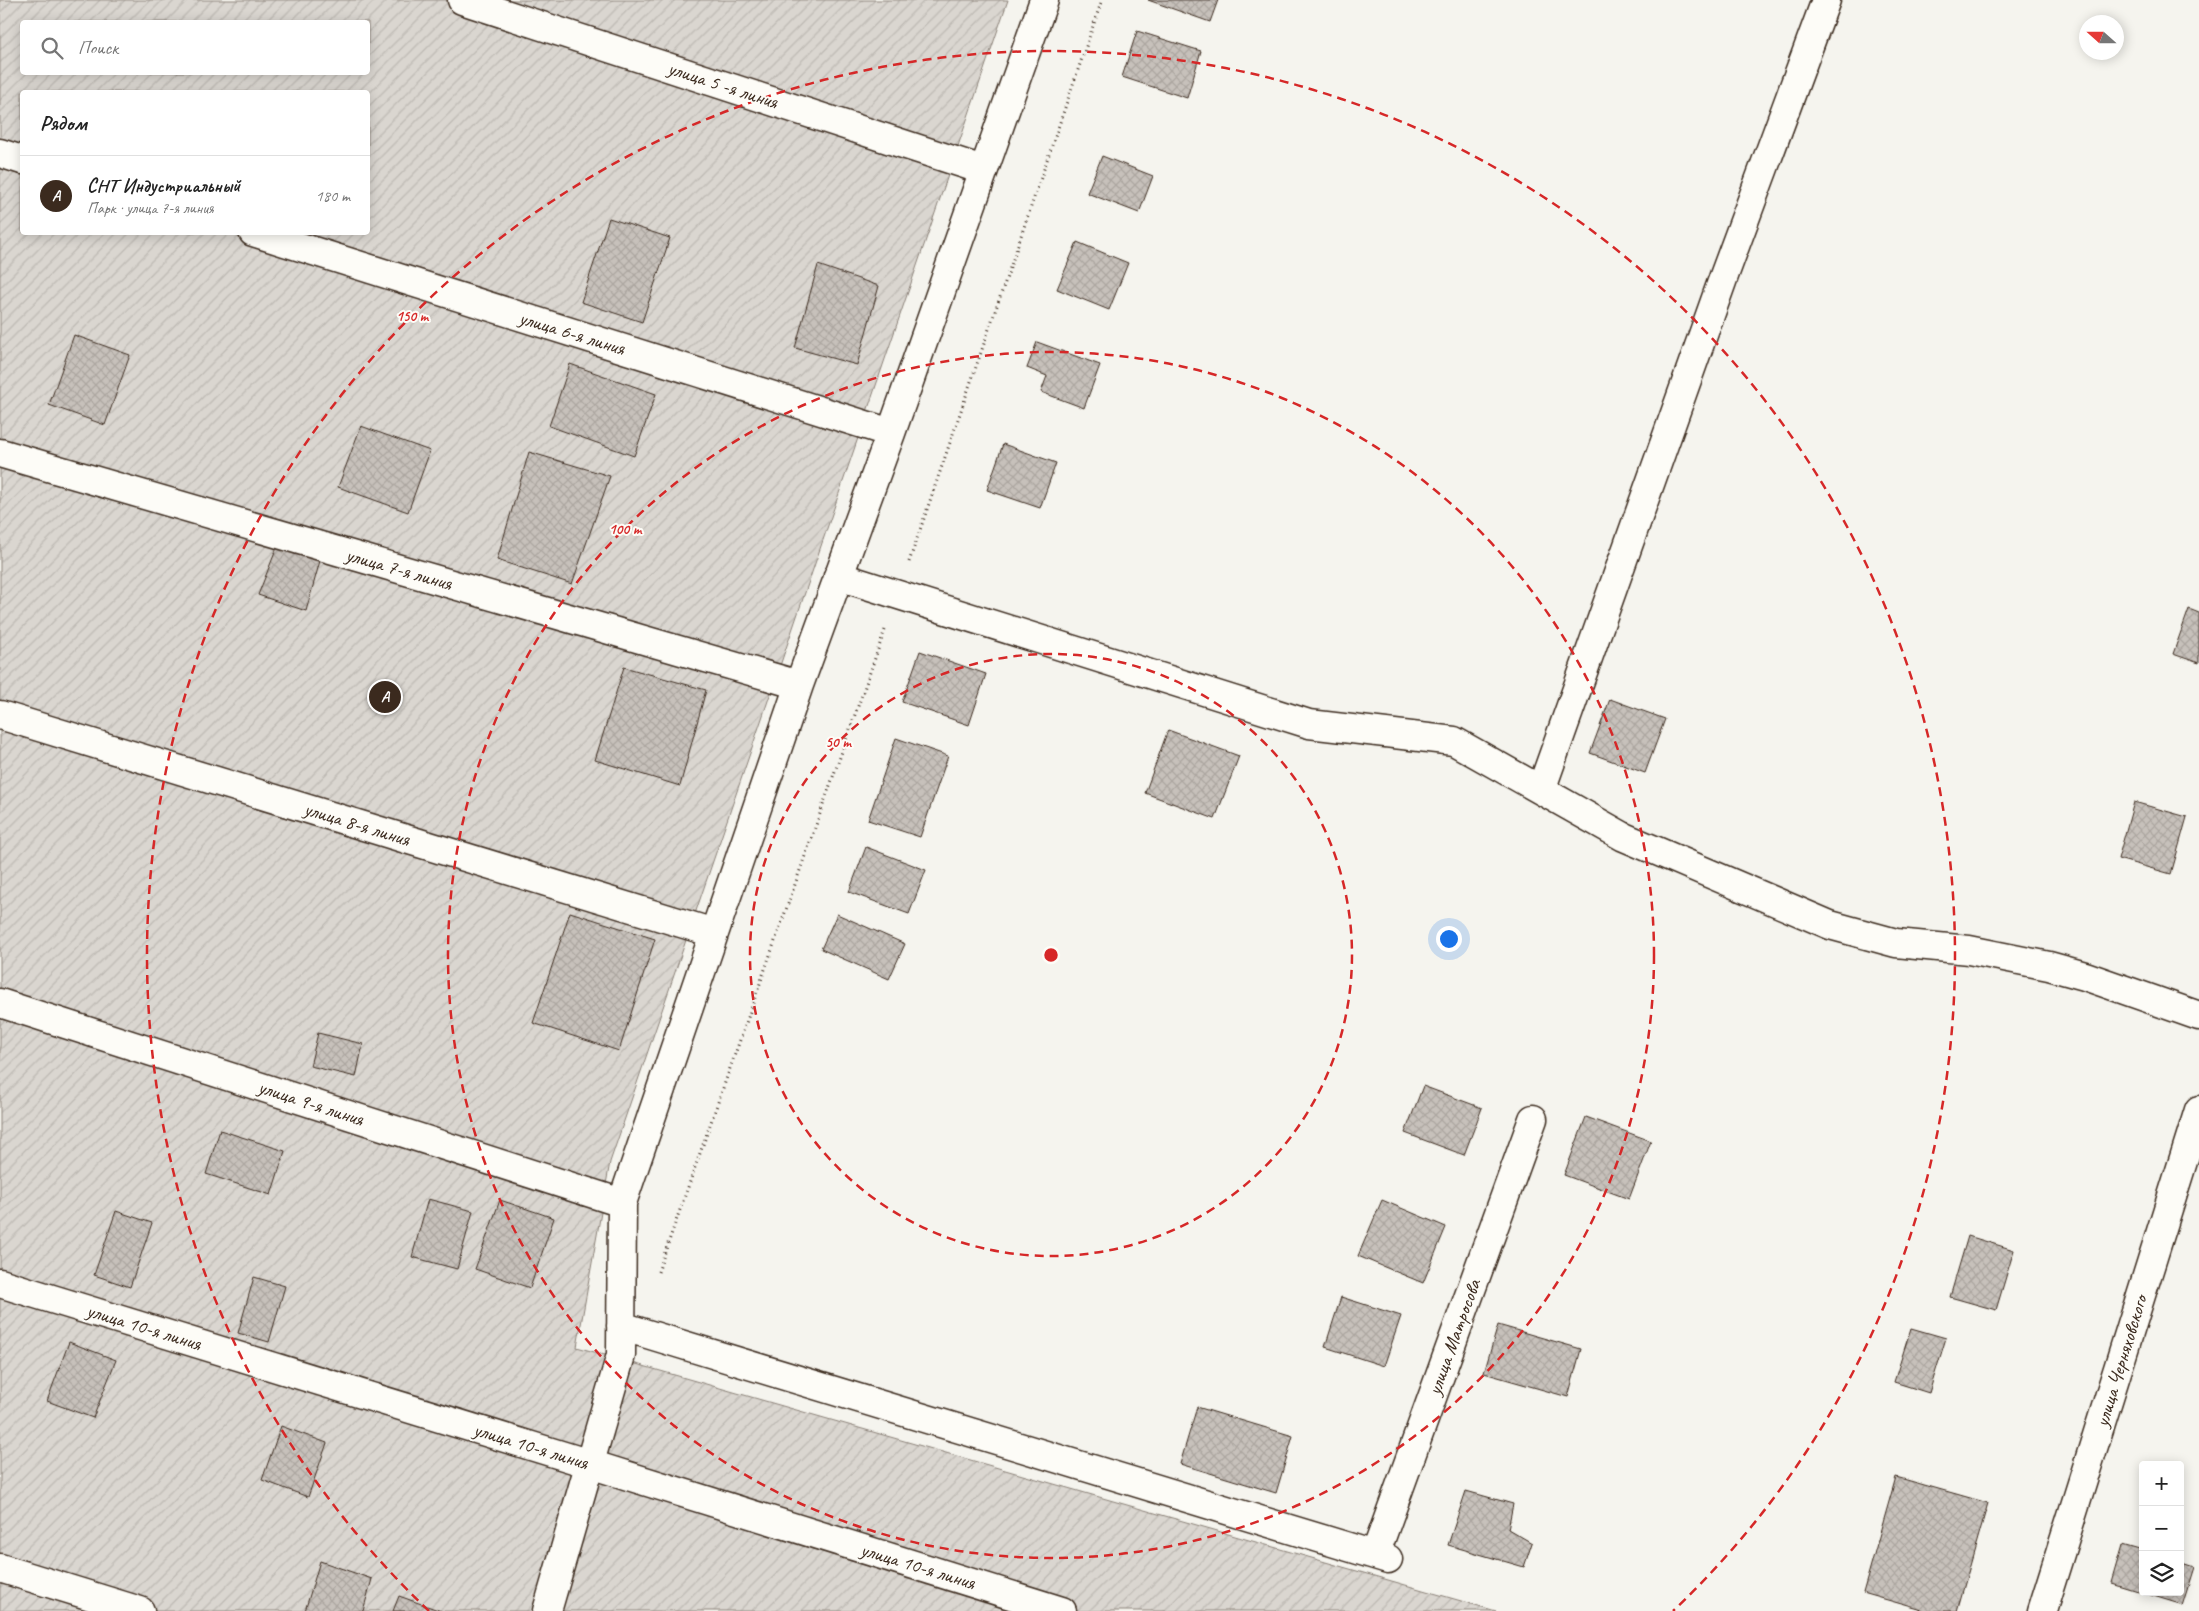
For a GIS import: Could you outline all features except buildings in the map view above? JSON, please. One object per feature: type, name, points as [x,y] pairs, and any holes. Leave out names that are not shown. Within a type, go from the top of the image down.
[{"type":"street","name":"улица 5 -я линия","points":[[462,0],[984,170]]},
{"type":"street","points":[[547,1611],[621,1354],[622,1203],[799,685],[891,433],[1044,0]]},
{"type":"street","points":[[1541,790],[1728,264],[1826,0]]},
{"type":"street","points":[[0,153],[20,159]]},
{"type":"street","name":"улица 6-я линия","points":[[263,235],[891,433]]},
{"type":"street","name":"улица 7-я линия","points":[[0,453],[799,685]]},
{"type":"street","points":[[838,576],[1309,724],[1454,741],[1624,837],[1830,925],[1896,943],[1969,950],[2049,966],[2085,976],[2199,1016]]},
{"type":"street","name":"улица 8-я линия","points":[[0,715],[714,933]]},
{"type":"street","name":"улица 9-я линия","points":[[0,1004],[622,1203]]},
{"type":"street","name":"улица Черняховского","points":[[2042,1611],[2199,1110]]},
{"type":"street","name":"улица Матросова","points":[[621,1326],[1381,1557],[1533,1119]]},
{"type":"street","name":"улица 10-я линия","points":[[0,1283],[1062,1611]]},
{"type":"street","points":[[0,1568],[140,1611]]},
{"type":"path","points":[[906,569],[1102,0]]},
{"type":"path","points":[[656,1277],[886,625]]},
{"type":"shaded area","points":[[0,0],[1008,0],[610,1162],[577,1347],[1496,1611],[0,1611]]},
{"type":"place","name":"СНТ Индустриальный","points":[[385,697]]}]
